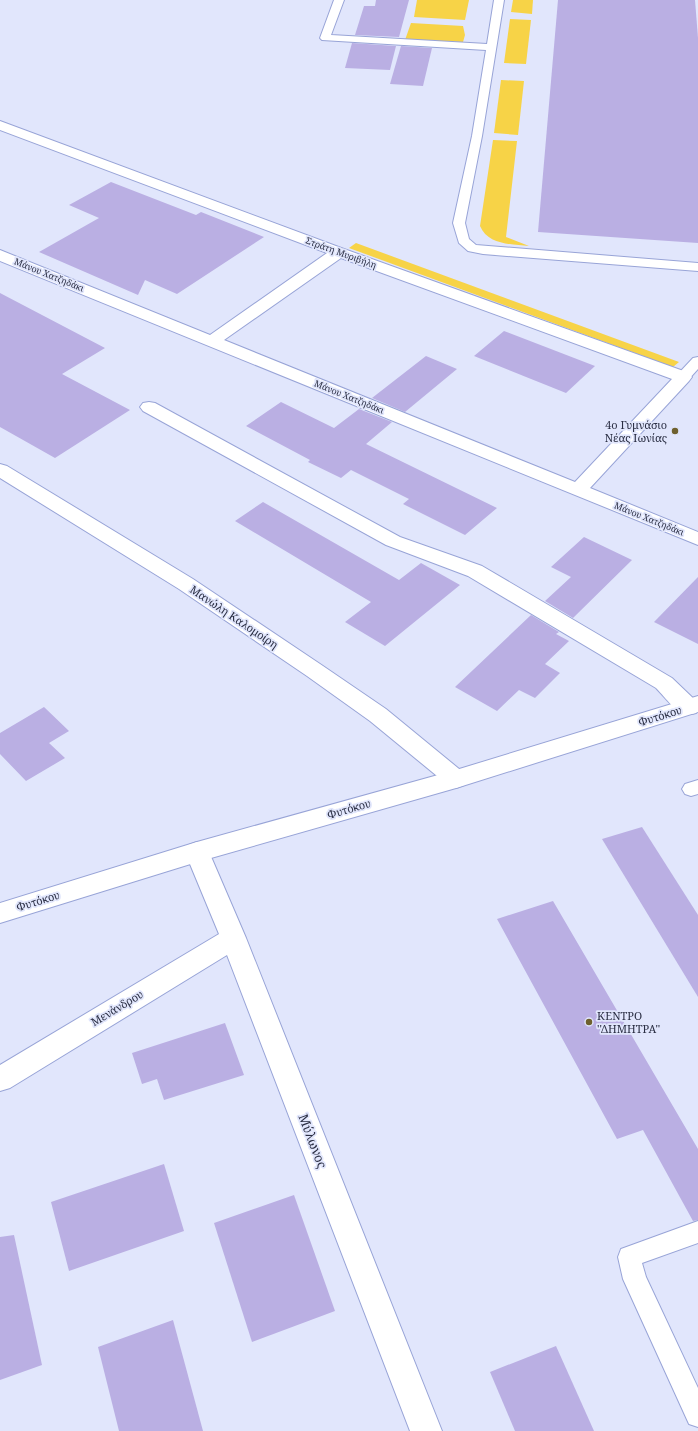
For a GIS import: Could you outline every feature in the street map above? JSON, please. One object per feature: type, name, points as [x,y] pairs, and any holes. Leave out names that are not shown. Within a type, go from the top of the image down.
[{"type":"street","name":"Στράτη Μυριβήλη","points":[[0,125],[338,252],[684,377]]},
{"type":"street","points":[[212,341],[338,252]]},
{"type":"street","name":"Μάνου Χατζηδάκι","points":[[0,255],[698,539]]},
{"type":"street","points":[[578,490],[684,377]]},
{"type":"street","points":[[149,407],[393,541],[475,571],[664,683],[693,706]]},
{"type":"street","name":"Μανώλη Καλομοίρη","points":[[0,470],[186,584],[378,715],[456,779]]},
{"type":"street","name":"Φυτόκου","points":[[0,913],[197,852],[456,779],[693,706]]},
{"type":"street","name":"Μύλωνος","points":[[197,852],[234,938],[426,1431]]},
{"type":"street","name":"Μενάνδρου","points":[[0,1079],[234,938]]},
{"type":"lane","points":[[339,0],[325,38],[491,47]]},
{"type":"lane","points":[[499,0],[477,136],[459,223],[460,235],[467,245],[483,250],[698,267]]},
{"type":"lane","points":[[684,377],[698,361]]},
{"type":"lane","points":[[698,1232],[629,1257],[635,1279],[698,1416]]},
{"type":"shaded area","points":[[417,0],[469,0],[465,20],[414,17]]},
{"type":"shaded area","points":[[513,0],[533,0],[532,14],[511,12]]},
{"type":"shaded area","points":[[510,19],[531,20],[526,64],[504,63]]},
{"type":"shaded area","points":[[411,23],[463,26],[465,35],[463,42],[405,40]]},
{"type":"shaded area","points":[[501,80],[524,81],[518,135],[494,133]]},
{"type":"shaded area","points":[[493,140],[517,141],[506,237],[529,246],[508,244],[494,240],[488,237],[480,226]]},
{"type":"shaded area","points":[[356,243],[679,362],[673,367],[349,248]]},
{"type":"building","points":[[376,0],[409,0],[399,37],[355,35],[364,6],[375,6]]},
{"type":"building","points":[[558,0],[695,0],[698,38],[698,243],[538,232]]},
{"type":"building","points":[[352,43],[396,46],[390,70],[345,68]]},
{"type":"building","points":[[401,46],[432,48],[423,86],[390,84]]},
{"type":"building","points":[[111,182],[196,215],[201,212],[264,237],[177,294],[145,280],[138,295],[39,252],[99,218],[69,205]]},
{"type":"building","points":[[0,293],[105,348],[62,374],[130,410],[55,458],[0,427]]},
{"type":"building","points":[[504,331],[595,366],[566,393],[474,356]]},
{"type":"building","points":[[426,356],[457,369],[405,412],[372,398]]},
{"type":"building","points":[[281,402],[334,428],[359,409],[392,422],[366,444],[497,508],[465,535],[403,504],[409,499],[351,470],[341,478],[308,462],[310,460],[246,426]]},
{"type":"building","points":[[263,502],[399,580],[421,563],[460,585],[385,646],[345,622],[371,602],[235,521]]},
{"type":"building","points":[[584,537],[632,560],[573,618],[545,601],[571,577],[551,567]]},
{"type":"building","points":[[698,577],[698,644],[654,622]]},
{"type":"building","points":[[531,615],[559,632],[556,634],[569,641],[545,664],[560,673],[535,698],[519,690],[497,711],[455,687]]},
{"type":"building","points":[[44,707],[69,731],[49,743],[65,758],[26,781],[0,754],[0,733]]},
{"type":"building","points":[[642,827],[698,915],[698,997],[602,839]]},
{"type":"building","name":"ΚΕΝΤΡΟ ''ΔΗΜΗΤΡΑ''","points":[[553,901],[698,1149],[698,1220],[693,1221],[643,1130],[617,1139],[497,919]]},
{"type":"building","points":[[225,1023],[244,1075],[164,1100],[157,1079],[142,1084],[132,1053]]},
{"type":"building","points":[[164,1164],[184,1231],[69,1271],[51,1202]]},
{"type":"building","points":[[294,1195],[335,1311],[252,1342],[214,1223]]},
{"type":"building","points":[[14,1235],[42,1365],[0,1380],[0,1237]]},
{"type":"building","points":[[173,1320],[203,1431],[119,1431],[98,1347]]},
{"type":"building","points":[[556,1346],[594,1431],[515,1431],[490,1372]]},
{"type":"place","name":"4ο Γυμνάσιο Νέας Ιωνίας","points":[[675,431]]},
{"type":"place","name":"ΚΕΝΤΡΟ ''ΔΗΜΗΤΡΑ''","points":[[589,1022]]}]
